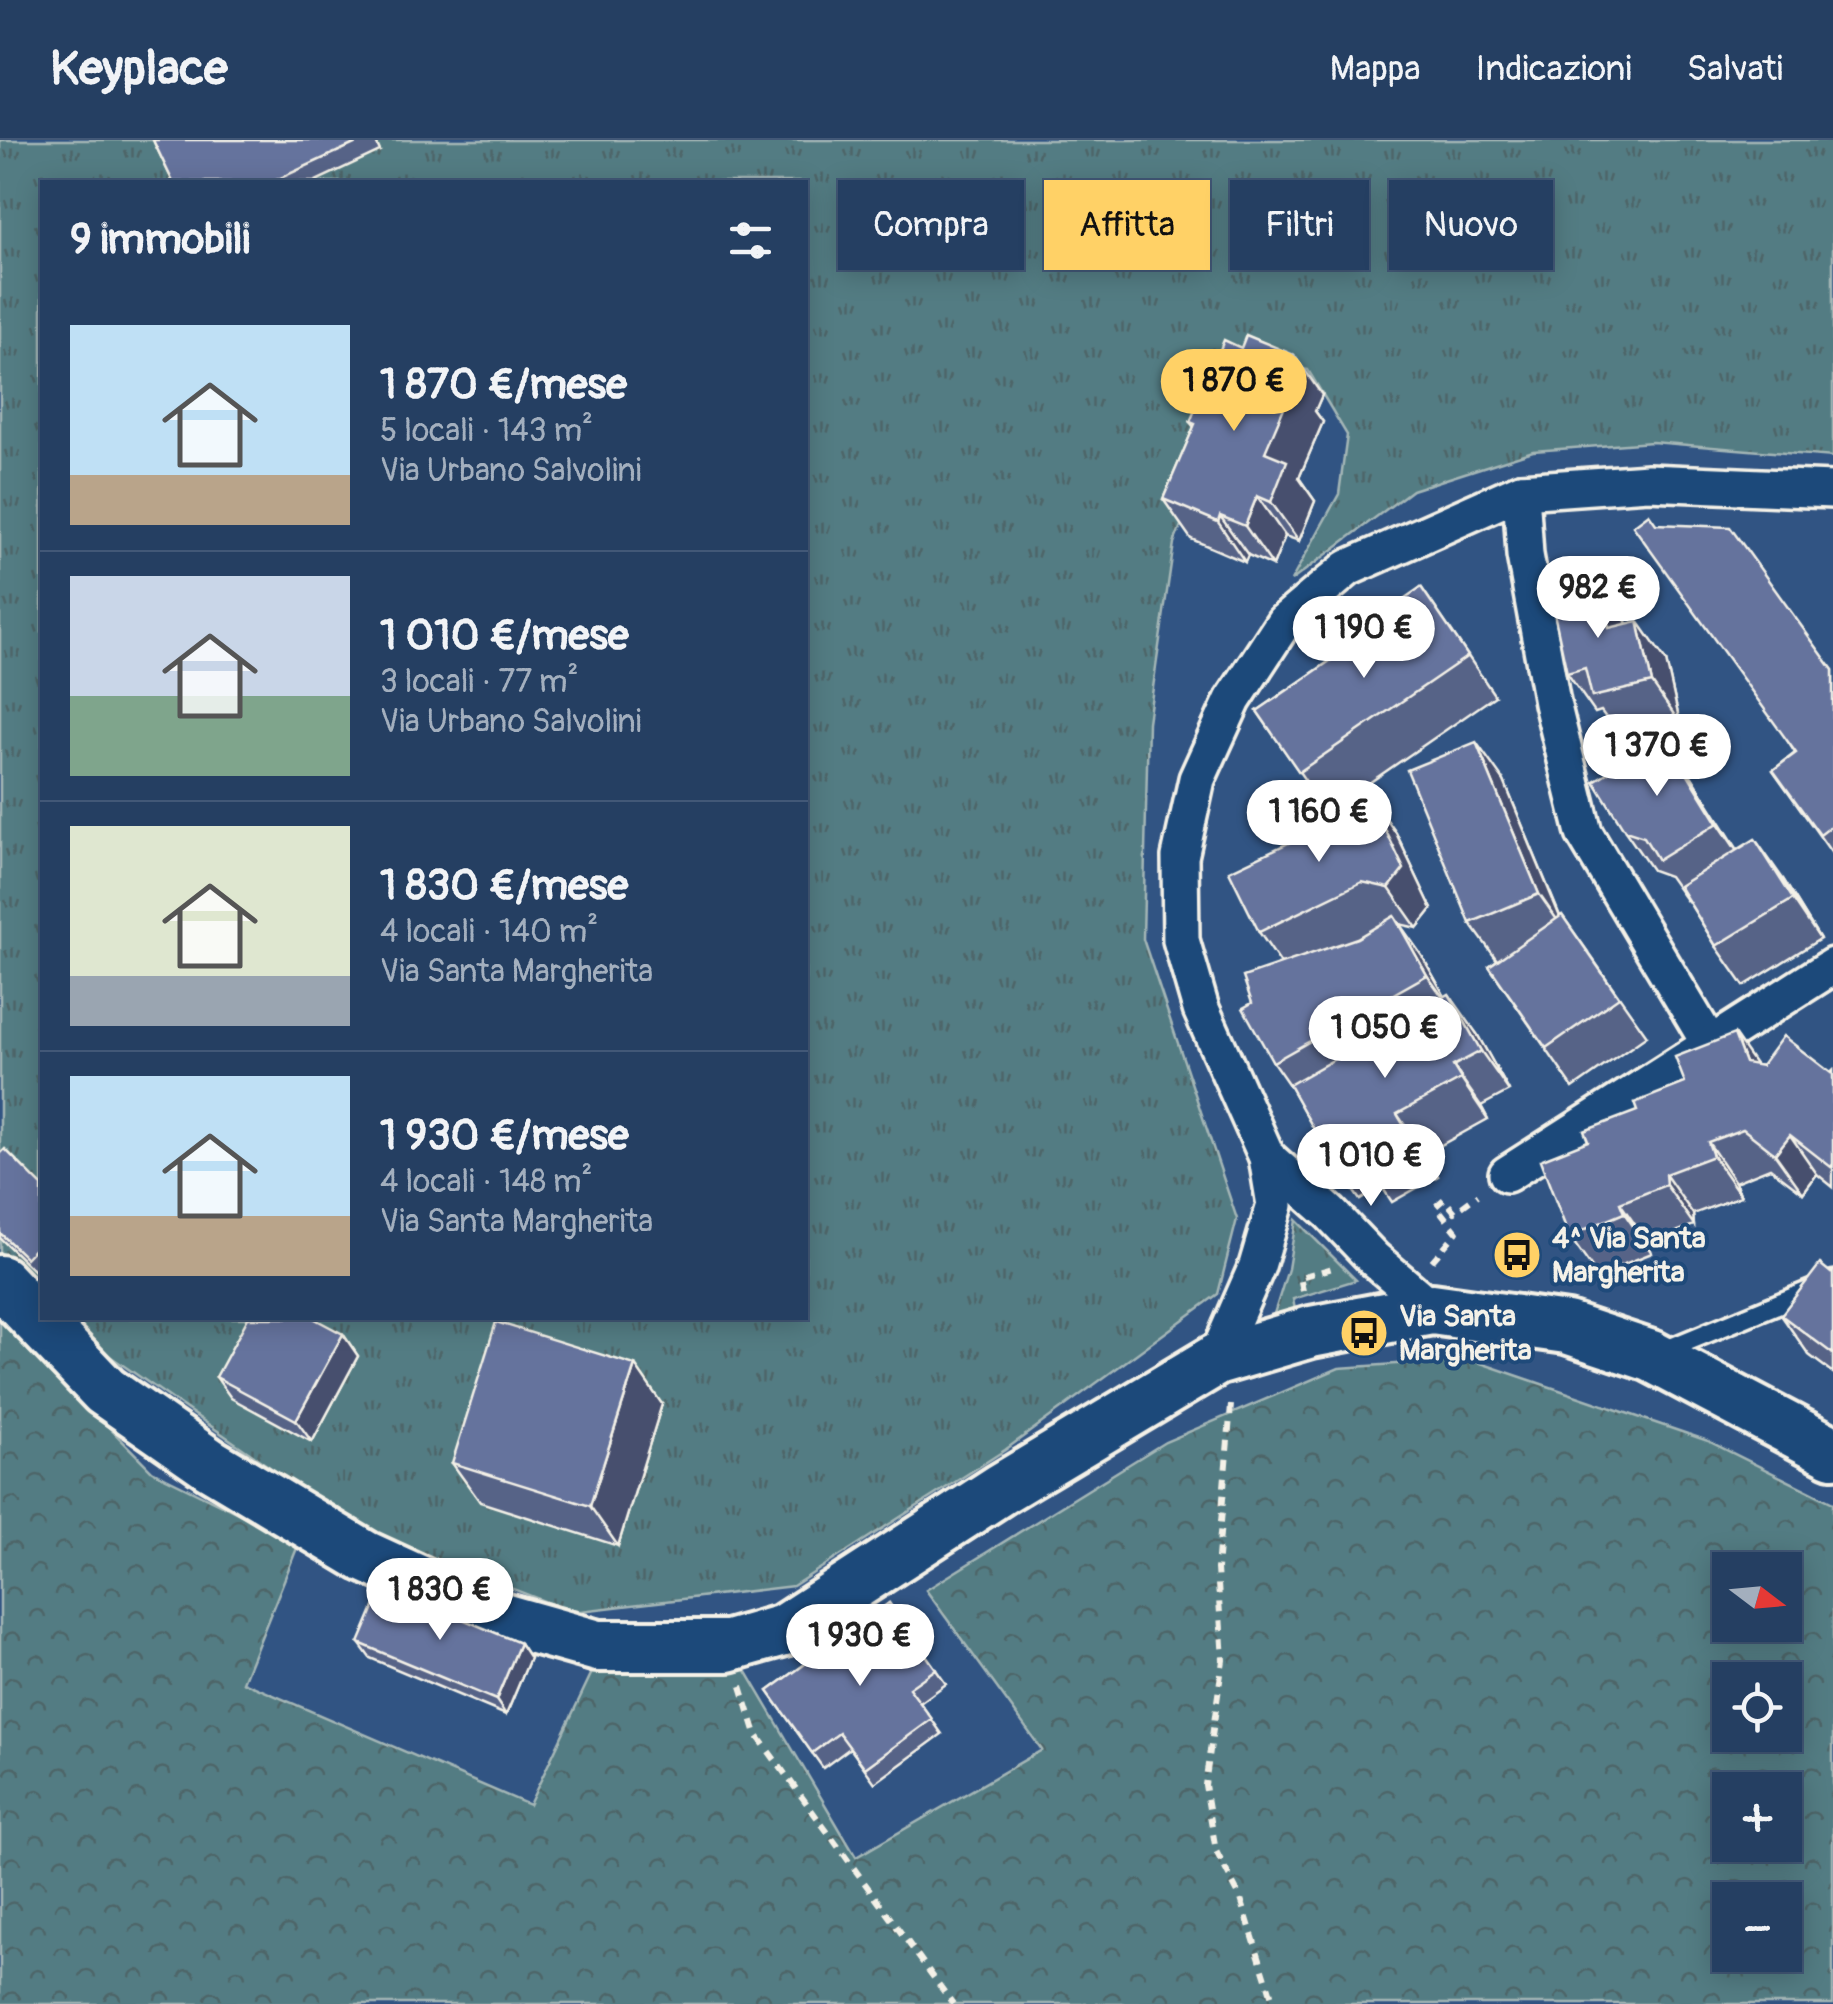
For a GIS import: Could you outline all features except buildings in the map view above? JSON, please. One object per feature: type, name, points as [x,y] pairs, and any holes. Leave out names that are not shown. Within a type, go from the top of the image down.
[{"type":"street","points":[[1227,1357],[1275,1205],[1267,1157],[1201,1009],[1181,940],[1180,857],[1197,780],[1232,700],[1284,622],[1348,568],[1521,491],[1648,482],[1833,490]]},
{"type":"street","points":[[1521,491],[1528,574],[1552,703],[1584,834],[1711,1046]]},
{"type":"street","points":[[1507,1174],[1827,978]]},
{"type":"street","points":[[1267,1157],[1374,1260],[1432,1309]]},
{"type":"street","points":[[0,1281],[105,1391],[210,1464],[364,1556],[499,1618],[598,1646],[728,1646],[784,1630],[1001,1489],[1227,1357],[1311,1332],[1432,1309],[1567,1328],[1651,1356],[1833,1452]]},
{"type":"lane","points":[[1651,1356],[1833,1281]]},
{"type":"path","points":[[1455,1212],[1444,1198],[1436,1206],[1456,1232]]},
{"type":"path","points":[[1227,1357],[1217,1568],[1223,1660],[1205,1785],[1216,1851],[1241,1899],[1274,2004]]},
{"type":"path","points":[[728,1646],[756,1734],[953,2004]]},
{"type":"green space","points":[[0,140],[1833,140],[1833,457],[1652,442],[1533,451],[1412,490],[1291,581],[1339,494],[1347,435],[1308,370],[1248,359],[1174,543],[1148,722],[1143,939],[1237,1219],[1218,1294],[1005,1450],[793,1586],[572,1612],[359,1529],[58,1320],[808,1320],[808,180],[40,180],[40,1302],[0,1257]]},
{"type":"green space","points":[[1296,1220],[1356,1280],[1293,1299],[1295,1310],[1273,1317],[1288,1269]]},
{"type":"green space","points":[[0,1317],[152,1471],[299,1543],[243,1682],[529,1805],[595,1666],[744,1667],[856,1857],[1042,1750],[926,1590],[1165,1442],[1339,1368],[1469,1359],[1708,1441],[1833,1503],[1833,2004],[0,2004]]},
{"type":"place","name":"4^ Via Santa Margherita","points":[[1517,1255]]},
{"type":"place","name":"Via Santa Margherita","points":[[1364,1333]]}]
